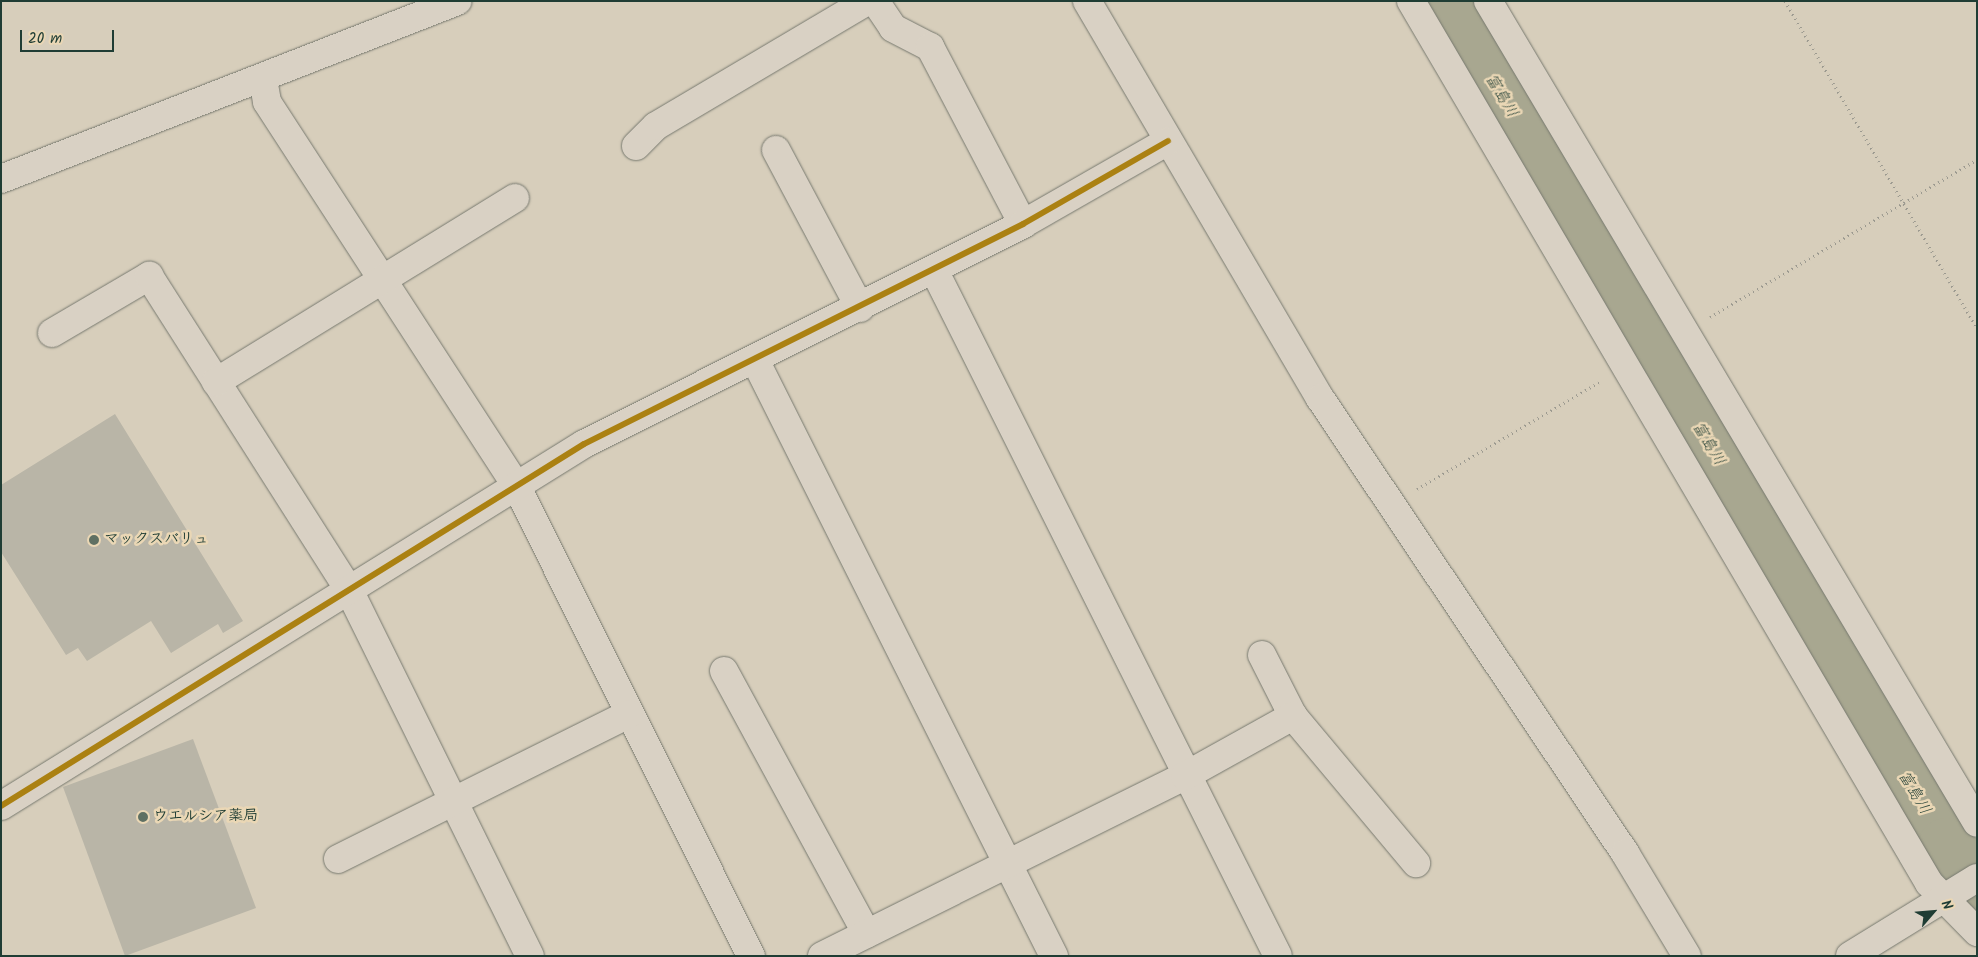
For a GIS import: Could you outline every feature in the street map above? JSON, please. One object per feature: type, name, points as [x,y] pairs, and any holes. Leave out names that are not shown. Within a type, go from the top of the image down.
[{"type":"street","points":[[1,179],[263,79],[458,1]]},
{"type":"street","points":[[636,146],[656,126],[867,1]]},
{"type":"street","points":[[875,1],[893,28],[930,47],[1023,224]]},
{"type":"street","points":[[1087,1],[1320,398],[1395,506],[1625,853],[1687,956]]},
{"type":"street","points":[[1412,1],[1929,883],[1949,895],[1977,932]]},
{"type":"street","points":[[1488,1],[1683,333],[1977,823]]},
{"type":"street","points":[[263,79],[267,102],[517,487],[751,956]]},
{"type":"street","points":[[1,806],[584,444],[860,308],[1023,224],[1168,141]]},
{"type":"street","points":[[776,150],[860,308]]},
{"type":"street","points":[[216,382],[516,198]]},
{"type":"street","points":[[934,270],[1185,776],[1278,956]]},
{"type":"street","points":[[52,333],[149,276],[349,590],[530,956]]},
{"type":"street","points":[[755,360],[1054,956]]},
{"type":"street","points":[[1262,655],[1293,716],[1416,863]]},
{"type":"street","points":[[724,671],[867,934]]},
{"type":"street","points":[[338,859],[455,804],[630,714]]},
{"type":"street","points":[[822,956],[1185,776],[1293,716]]},
{"type":"street","points":[[1850,956],[1977,878]]},
{"type":"path","points":[[1785,1],[1977,328]]},
{"type":"path","points":[[1683,333],[1977,160]]},
{"type":"path","points":[[1395,506],[1626,367]]},
{"type":"building","points":[[115,414],[243,621],[223,633],[218,624],[171,653],[151,621],[87,661],[78,648],[66,655],[1,552],[1,485]]},
{"type":"building","points":[[193,739],[256,908],[125,956],[63,787]]},
{"type":"waterway","name":"富島川","points":[[1445,1],[1946,846],[1977,883]]},
{"type":"transit line","points":[[1,806],[584,444],[1023,224],[1168,141]]},
{"type":"place","name":"マックスバリュ","points":[[94,540]]},
{"type":"place","name":"ウエルシア薬局","points":[[143,817]]}]
